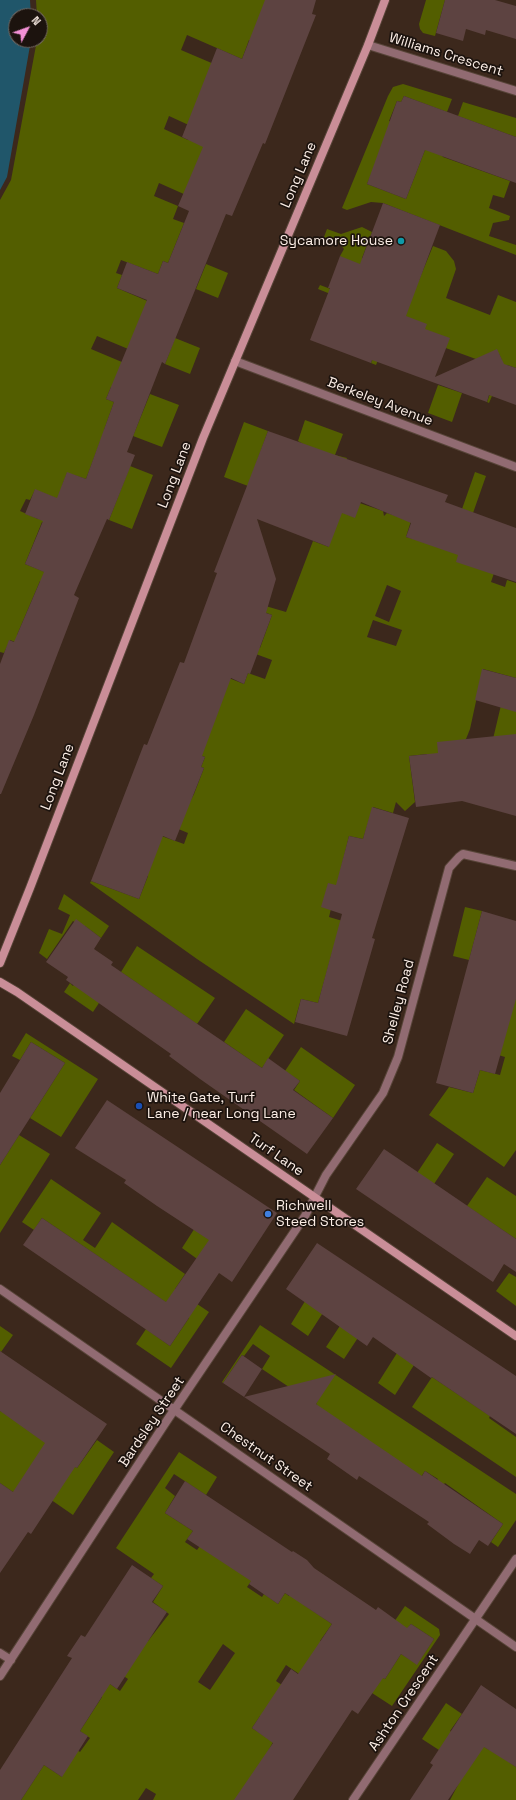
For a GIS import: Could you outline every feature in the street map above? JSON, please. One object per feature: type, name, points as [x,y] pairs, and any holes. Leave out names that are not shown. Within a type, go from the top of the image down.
[{"type":"street","name":"Long Lane","points":[[0,963],[33,881],[188,476],[385,0]]},
{"type":"street","name":"Williams Crescent","points":[[368,44],[516,91]]},
{"type":"street","name":"Berkeley Avenue","points":[[235,361],[516,467]]},
{"type":"street","name":"Shelley Road","points":[[314,1197],[326,1175],[383,1093],[398,1057],[449,868],[463,854],[516,866]]},
{"type":"street","name":"Turf Lane","points":[[0,982],[17,992],[516,1336]]},
{"type":"street","name":"Bardsley Street","points":[[0,1676],[305,1216],[314,1197]]},
{"type":"street","name":"Chestnut Street","points":[[0,1289],[516,1648]]},
{"type":"street","name":"Ashton Crescent","points":[[353,1800],[516,1559]]},
{"type":"street","points":[[0,1653],[11,1660]]},
{"type":"green space","points":[[36,0],[265,0],[265,45],[249,40],[242,59],[187,35],[181,50],[228,70],[231,118],[186,195],[159,183],[154,196],[178,206],[173,219],[184,223],[168,263],[163,261],[158,274],[121,260],[116,273],[122,275],[117,288],[152,303],[133,351],[97,336],[91,349],[129,365],[119,390],[111,387],[106,399],[114,402],[104,430],[122,437],[100,442],[86,479],[67,473],[62,486],[79,494],[61,500],[35,490],[30,500],[26,499],[20,511],[38,519],[44,506],[58,528],[42,522],[25,564],[72,583],[45,584],[40,581],[17,635],[55,659],[10,640],[4,653],[0,652],[0,200],[11,180],[36,48],[48,48],[48,8],[36,8]],"holes":[[[169,116],[193,127],[188,140],[164,129]]]},
{"type":"green space","points":[[426,0],[445,0],[435,36],[423,33],[420,29],[419,24]]},
{"type":"green space","points":[[403,84],[452,99],[447,112],[404,96],[401,102],[397,101],[389,121],[394,122],[367,184],[406,199],[430,137],[443,157],[510,181],[504,198],[493,195],[489,208],[510,216],[509,220],[493,223],[489,236],[516,245],[516,255],[383,203],[371,202],[347,210],[342,208],[388,96],[393,87]]},
{"type":"green space","points":[[463,102],[516,118],[516,137],[458,116]]},
{"type":"green space","points":[[362,227],[372,232],[362,258],[419,280],[433,246],[446,251],[454,261],[456,269],[446,298],[490,315],[498,295],[516,302],[516,368],[507,365],[495,397],[492,396],[489,403],[487,402],[502,360],[499,354],[484,362],[391,328],[376,365],[371,363],[383,333],[328,293],[318,289],[320,285],[365,302],[340,256],[344,249],[340,244],[324,237],[327,229],[341,234]]},
{"type":"green space","points":[[206,264],[228,273],[218,298],[196,289]]},
{"type":"green space","points":[[175,338],[200,348],[190,374],[165,364]]},
{"type":"green space","points":[[438,385],[462,393],[452,422],[428,413]]},
{"type":"green space","points":[[150,394],[179,405],[162,447],[133,436]]},
{"type":"green space","points":[[305,420],[343,434],[335,455],[347,458],[333,494],[383,511],[384,516],[387,513],[411,521],[406,537],[498,561],[491,582],[505,587],[507,580],[516,583],[516,678],[483,669],[470,729],[466,739],[440,765],[429,767],[427,754],[409,756],[415,802],[405,811],[396,802],[393,813],[373,807],[363,839],[349,836],[329,917],[373,930],[332,953],[318,1003],[301,999],[294,1024],[197,959],[90,883],[91,881],[139,899],[148,876],[138,872],[153,833],[184,844],[188,833],[176,828],[194,794],[204,768],[201,767],[205,757],[178,747],[201,667],[244,684],[248,673],[265,679],[272,660],[253,653],[214,631],[260,648],[272,615],[226,598],[228,595],[286,612],[313,541],[329,547],[305,445],[298,441]],"holes":[[[387,585],[401,591],[389,622],[375,616]],[[373,620],[402,630],[396,646],[367,637]]]},
{"type":"green space","points":[[244,422],[268,431],[248,486],[224,477]]},
{"type":"green space","points":[[130,466],[153,475],[132,529],[109,520]]},
{"type":"green space","points":[[475,472],[486,476],[473,513],[462,509]]},
{"type":"green space","points":[[502,701],[516,704],[516,749],[479,798]]},
{"type":"green space","points":[[64,894],[109,926],[101,938],[85,926],[83,928],[73,921],[47,959],[39,953],[49,929],[62,934],[70,915],[58,909]]},
{"type":"green space","points":[[465,907],[482,911],[469,960],[453,956]]},
{"type":"green space","points":[[137,946],[215,998],[197,1024],[121,972]]},
{"type":"green space","points":[[516,958],[516,1150],[504,1167],[429,1115],[449,1087],[473,1093],[480,1070],[500,1075],[505,1057],[482,1050]]},
{"type":"green space","points":[[70,983],[73,986],[75,983],[111,985],[93,1012],[64,992]]},
{"type":"green space","points":[[246,1009],[284,1035],[262,1068],[224,1042]]},
{"type":"green space","points":[[26,1033],[98,1079],[61,1137],[30,1118],[65,1063],[31,1042],[20,1060],[12,1056]]},
{"type":"green space","points":[[301,1047],[355,1085],[333,1118],[294,1090],[300,1081],[285,1071]]},
{"type":"green space","points":[[19,1135],[50,1154],[0,1233],[0,1165]]},
{"type":"green space","points":[[437,1143],[454,1154],[434,1184],[417,1173]]},
{"type":"green space","points":[[487,1177],[516,1196],[516,1239],[467,1206]]},
{"type":"green space","points":[[51,1179],[101,1213],[83,1240],[95,1248],[112,1222],[185,1274],[175,1289],[209,1312],[171,1368],[136,1344],[146,1329],[170,1346],[189,1318],[42,1218],[34,1230],[22,1222]]},
{"type":"green space","points":[[200,1220],[219,1232],[200,1261],[182,1248]]},
{"type":"green space","points":[[509,1273],[516,1277],[516,1306],[496,1291]]},
{"type":"green space","points":[[310,1293],[328,1305],[308,1336],[291,1324]]},
{"type":"green space","points":[[345,1318],[363,1330],[344,1359],[326,1347]]},
{"type":"green space","points":[[260,1325],[516,1494],[516,1520],[498,1547],[491,1542],[503,1524],[445,1483],[440,1489],[435,1484],[438,1479],[425,1471],[411,1492],[316,1404],[324,1387],[314,1380],[310,1381],[298,1393],[262,1369],[270,1356],[253,1344],[244,1356],[242,1355],[223,1383],[222,1382]]},
{"type":"green space","points":[[0,1326],[13,1335],[1,1352],[0,1351]]},
{"type":"green space","points":[[397,1353],[414,1365],[395,1395],[378,1383]]},
{"type":"green space","points":[[432,1377],[490,1416],[489,1418],[516,1437],[516,1477],[412,1407]]},
{"type":"green space","points":[[0,1411],[39,1423],[57,1454],[77,1468],[97,1440],[114,1452],[73,1515],[34,1488],[13,1492],[0,1483]]},
{"type":"green space","points":[[179,1452],[217,1477],[206,1495],[174,1474],[165,1488],[175,1496],[165,1513],[193,1531],[185,1542],[197,1550],[205,1539],[257,1573],[247,1587],[262,1597],[264,1594],[278,1604],[285,1593],[289,1596],[293,1589],[322,1574],[324,1575],[304,1605],[332,1624],[320,1641],[385,1679],[401,1654],[417,1664],[434,1639],[411,1624],[406,1630],[394,1622],[405,1606],[439,1629],[440,1635],[392,1706],[372,1693],[340,1702],[286,1665],[276,1681],[295,1694],[280,1729],[260,1716],[252,1728],[273,1742],[242,1800],[153,1800],[156,1794],[146,1788],[138,1800],[21,1800],[44,1765],[62,1777],[61,1739],[80,1752],[90,1738],[80,1731],[102,1697],[78,1681],[87,1668],[120,1691],[128,1679],[112,1668],[134,1632],[148,1641],[169,1614],[153,1602],[163,1586],[151,1578],[154,1574],[116,1548]],"holes":[[[223,1644],[235,1653],[210,1690],[198,1682]]]},
{"type":"green space","points":[[446,1703],[462,1714],[450,1731],[465,1741],[474,1740],[489,1750],[498,1738],[502,1757],[516,1767],[516,1800],[450,1800],[459,1783],[459,1763],[422,1739]]},
{"type":"water","points":[[0,0],[30,0],[30,8],[8,8],[8,48],[30,48],[7,177],[0,190]]},
{"type":"building","points":[[265,0],[316,0],[312,14],[316,15],[265,144],[263,143],[232,216],[226,214],[165,364],[162,362],[127,452],[135,455],[109,520],[107,519],[74,595],[79,598],[34,715],[0,794],[0,664],[9,640],[14,642],[44,572],[25,564],[43,521],[25,514],[35,489],[57,498],[67,472],[86,479],[114,402],[106,399],[147,300],[117,288],[127,262],[158,274],[163,261],[168,263],[189,211],[178,206],[203,147],[182,137],[217,48],[242,59]]},
{"type":"building","points":[[445,0],[495,0],[516,6],[516,39],[486,30],[485,35],[466,29],[463,41],[436,33]]},
{"type":"building","points":[[404,96],[516,137],[516,183],[425,150],[406,199],[367,184],[397,101],[401,102]]},
{"type":"building","points":[[383,203],[440,225],[406,316],[427,324],[425,329],[450,338],[435,377],[497,349],[504,364],[516,368],[516,405],[489,395],[487,402],[372,360],[371,363],[310,340],[330,288],[328,288],[340,256],[360,264]]},
{"type":"building","points":[[268,431],[448,495],[445,502],[516,528],[516,582],[456,562],[458,555],[406,537],[411,523],[361,502],[355,518],[342,513],[329,547],[257,519],[276,579],[266,613],[272,615],[250,674],[248,673],[244,684],[231,678],[202,756],[205,757],[201,767],[204,768],[175,841],[163,836],[139,899],[91,881],[144,744],[147,745],[180,662],[184,663],[217,573],[214,572]]},
{"type":"building","points":[[482,669],[516,678],[516,712],[475,700]]},
{"type":"building","points":[[516,734],[516,816],[462,801],[416,807],[409,756],[438,753],[437,742]]},
{"type":"building","points":[[372,807],[409,818],[372,938],[375,939],[347,1036],[295,1022],[301,999],[318,1003],[342,914],[321,907],[328,883],[336,885],[349,836],[363,839]]},
{"type":"building","points":[[482,911],[516,921],[516,999],[495,1074],[480,1070],[473,1093],[436,1083]]},
{"type":"building","points":[[76,919],[101,938],[94,949],[113,962],[111,965],[262,1068],[268,1058],[300,1081],[293,1090],[333,1118],[307,1154],[200,1079],[169,1056],[171,1054],[66,980],[68,977],[46,962]]},
{"type":"building","points":[[31,1042],[65,1063],[0,1165],[0,1093]]},
{"type":"building","points":[[107,1100],[277,1213],[232,1282],[219,1273],[170,1346],[23,1245],[42,1218],[166,1302],[209,1240],[124,1183],[126,1180],[75,1148]]},
{"type":"building","points":[[384,1149],[516,1239],[516,1272],[504,1264],[493,1282],[356,1189]]},
{"type":"building","points":[[317,1243],[516,1376],[516,1434],[432,1377],[431,1378],[373,1337],[367,1346],[286,1289]]},
{"type":"building","points":[[0,1351],[107,1424],[77,1468],[75,1467],[31,1534],[28,1532],[0,1573],[0,1483],[13,1492],[45,1443],[0,1411]]},
{"type":"building","points":[[242,1355],[262,1369],[244,1397],[223,1383]]},
{"type":"building","points":[[336,1374],[316,1404],[422,1476],[425,1471],[503,1524],[488,1546],[479,1540],[470,1554],[427,1524],[429,1522],[359,1476],[357,1480],[327,1459],[330,1454],[244,1397]]},
{"type":"building","points":[[185,1481],[292,1552],[293,1551],[307,1560],[314,1568],[376,1610],[378,1607],[407,1628],[411,1624],[434,1639],[417,1665],[401,1654],[385,1679],[383,1678],[358,1714],[352,1710],[293,1800],[234,1800],[273,1743],[252,1728],[291,1669],[298,1674],[332,1624],[285,1593],[278,1604],[249,1584],[251,1581],[187,1539],[193,1531],[165,1513]]},
{"type":"building","points":[[132,1565],[163,1586],[152,1602],[167,1612],[117,1689],[110,1684],[80,1731],[88,1736],[62,1777],[44,1765],[21,1800],[0,1800],[0,1770],[72,1658],[67,1656],[81,1635],[85,1637]]},
{"type":"building","points":[[481,1685],[516,1709],[516,1767],[484,1747],[448,1800],[410,1800],[433,1765],[430,1763]]},
{"type":"place","name":"Sycamore House","points":[[401,241]]},
{"type":"place","name":"White Gate, Turf Lane / near Long Lane","points":[[139,1106]]},
{"type":"place","name":"Richwell Steed Stores","points":[[268,1214]]}]
